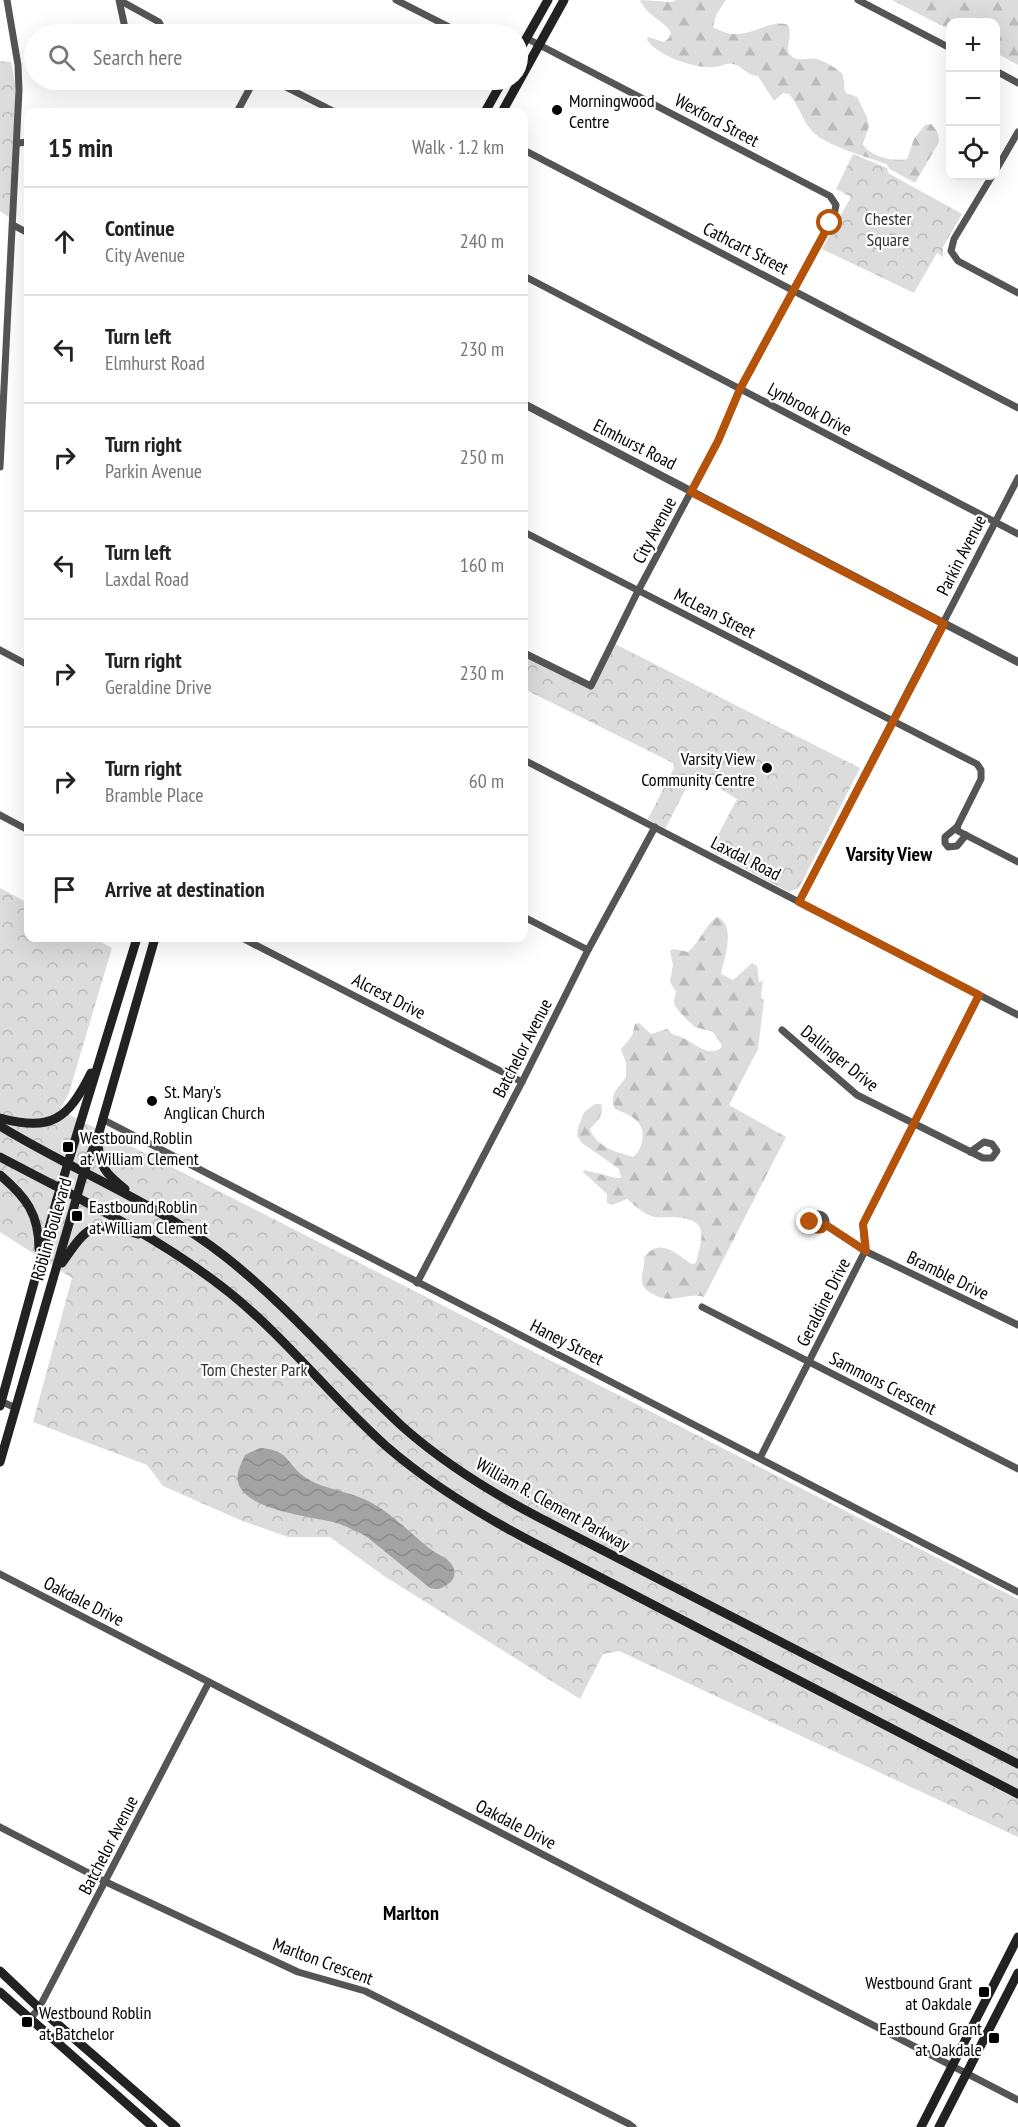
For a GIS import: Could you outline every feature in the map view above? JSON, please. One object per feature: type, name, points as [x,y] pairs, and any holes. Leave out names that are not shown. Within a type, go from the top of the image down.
[{"type":"main road","points":[[528,35],[548,0]]},
{"type":"main road","points":[[528,65],[564,0]]},
{"type":"main road","points":[[487,108],[497,90]]},
{"type":"main road","points":[[504,108],[514,90]]},
{"type":"main road","name":"Roblin Boulevard","points":[[0,1403],[39,1259],[136,942]]},
{"type":"main road","name":"Roblin Boulevard","points":[[0,1462],[76,1198],[98,1136],[154,942]]},
{"type":"main road","points":[[0,1118],[31,1125],[52,1121],[77,1099],[101,1052]]},
{"type":"main road","name":"William R. Clement Parkway","points":[[0,1126],[138,1200],[183,1227],[235,1264],[277,1301],[405,1428],[476,1482],[540,1518],[1018,1762]]},
{"type":"main road","points":[[98,1136],[101,1162],[108,1175],[138,1200]]},
{"type":"main road","points":[[0,1157],[153,1239],[193,1265],[231,1294],[266,1326],[386,1445],[422,1475],[464,1504],[529,1541],[1018,1794]]},
{"type":"main road","points":[[0,1175],[25,1199],[35,1218],[39,1259]]},
{"type":"main road","points":[[57,1270],[79,1238],[96,1227],[110,1226],[153,1239]]},
{"type":"main road","points":[[994,1782],[1018,1800]]},
{"type":"main road","points":[[921,2127],[1018,1937]]},
{"type":"main road","points":[[0,1971],[39,2008],[176,2127]]},
{"type":"main road","points":[[939,2127],[1018,1973]]},
{"type":"main road","points":[[0,1992],[153,2127]]},
{"type":"street","points":[[0,467],[18,143],[19,78],[7,0]]},
{"type":"street","points":[[119,0],[124,24]]},
{"type":"street","points":[[119,0],[160,24]]},
{"type":"street","points":[[396,0],[443,24]]},
{"type":"street","points":[[858,0],[946,45]]},
{"type":"street","name":"Wexford Street","points":[[528,39],[830,196]]},
{"type":"street","points":[[998,72],[1018,83]]},
{"type":"street","points":[[239,108],[249,90]]},
{"type":"street","points":[[292,90],[327,108]]},
{"type":"street","points":[[1000,163],[1018,132]]},
{"type":"street","points":[[18,143],[24,142]]},
{"type":"street","name":"Cathcart Street","points":[[528,152],[1018,408]]},
{"type":"street","points":[[990,180],[954,239],[951,250],[958,261],[1018,293]]},
{"type":"street","name":"City Avenue","points":[[528,655],[591,686],[638,591],[718,441],[740,389],[795,291],[834,215],[836,205],[830,196]]},
{"type":"street","points":[[13,225],[24,231]]},
{"type":"street","name":"Lynbrook Drive","points":[[528,278],[1018,534]]},
{"type":"street","name":"Elmhurst Road","points":[[528,406],[1018,662]]},
{"type":"street","name":"Parkin Avenue","points":[[799,902],[1018,478]]},
{"type":"street","name":"McLean Street","points":[[528,534],[977,764],[981,770],[981,779],[957,827]]},
{"type":"street","points":[[0,650],[24,663]]},
{"type":"street","name":"Laxdal Road","points":[[528,761],[1018,1015]]},
{"type":"street","points":[[0,815],[24,828]]},
{"type":"street","name":"Batchelor Avenue","points":[[417,1283],[588,950],[655,827]]},
{"type":"street","points":[[966,835],[957,846],[948,847],[945,843],[945,837],[957,827],[958,831],[966,835],[1018,862]]},
{"type":"street","points":[[528,919],[588,950]]},
{"type":"street","name":"Alcrest Drive","points":[[250,942],[522,1082]]},
{"type":"street","name":"Geraldine Drive","points":[[760,1458],[866,1251],[863,1224],[979,995]]},
{"type":"street","name":"Dallinger Drive","points":[[782,1030],[857,1095],[970,1152]]},
{"type":"street","name":"Haney Street","points":[[102,1119],[1018,1592]]},
{"type":"street","name":"Bramble Drive","points":[[826,1225],[866,1251],[1018,1325]]},
{"type":"street","name":"Sammons Crescent","points":[[702,1307],[1018,1469]]},
{"type":"street","points":[[0,1403],[16,1408]]},
{"type":"street","name":"Oakdale Drive","points":[[0,1574],[1018,2100]]},
{"type":"street","name":"Batchelor Avenue","points":[[30,2019],[39,2008],[210,1682]]},
{"type":"street","name":"Marlton Crescent","points":[[0,1827],[106,1882],[298,1972],[365,1991],[633,2127]]},
{"type":"green space","points":[[640,0],[672,2],[676,0],[726,0],[716,15],[713,27],[736,34],[771,25],[788,25],[790,33],[788,51],[792,56],[798,59],[819,60],[842,73],[846,93],[857,97],[867,117],[869,126],[863,144],[871,152],[889,159],[907,159],[914,139],[925,125],[931,124],[937,132],[939,142],[915,183],[890,169],[886,164],[836,146],[812,131],[789,94],[783,93],[774,101],[758,76],[733,64],[707,67],[688,64],[652,46],[647,40],[648,37],[664,42],[669,38],[671,32],[647,10]]},
{"type":"green space","points":[[892,0],[1018,0],[1018,65],[1000,55],[1000,18],[946,18],[946,28]]},
{"type":"green space","points":[[0,61],[11,62],[16,87],[9,217],[0,211]]},
{"type":"green space","name":"Chester Square","points":[[853,154],[887,168],[888,173],[962,214],[943,247],[943,257],[937,253],[914,293],[822,249],[851,197],[836,189]]},
{"type":"green space","name":"Varsity View Community Centre","points":[[615,644],[860,768],[799,888],[789,892],[710,850],[737,799],[711,783],[709,785],[692,777],[665,829],[648,819],[674,768],[673,763],[528,691],[528,658],[592,689]]},
{"type":"green space","name":"Tom Chester Park","points":[[0,888],[24,901],[24,942],[101,942],[112,948],[69,1093],[60,1110],[1018,1599],[1018,1837],[619,1651],[603,1654],[580,1699],[384,1576],[330,1537],[288,1537],[240,1520],[163,1486],[147,1465],[33,1422],[72,1278],[0,1232]]},
{"type":"green space","points":[[717,917],[723,921],[728,934],[721,974],[733,980],[752,963],[757,966],[759,982],[763,981],[761,997],[764,1001],[758,1049],[729,1105],[786,1137],[704,1297],[690,1296],[672,1299],[658,1297],[645,1289],[642,1279],[644,1258],[655,1248],[661,1248],[673,1251],[691,1264],[696,1263],[701,1237],[699,1226],[686,1219],[651,1216],[627,1199],[612,1205],[607,1203],[607,1194],[583,1172],[584,1170],[621,1178],[619,1169],[582,1143],[577,1136],[584,1112],[595,1104],[601,1104],[601,1114],[590,1129],[597,1140],[608,1148],[633,1157],[639,1150],[643,1137],[641,1126],[628,1114],[615,1109],[613,1104],[615,1092],[626,1077],[626,1063],[621,1049],[632,1036],[635,1024],[639,1023],[651,1034],[667,1029],[674,1035],[709,1051],[721,1048],[722,1045],[713,1032],[695,1027],[675,1006],[676,992],[670,982],[673,965],[670,951],[674,949],[688,952]]},
{"type":"water","points":[[260,1448],[270,1449],[283,1455],[301,1474],[314,1482],[357,1496],[382,1509],[430,1549],[450,1562],[454,1569],[452,1580],[440,1589],[430,1588],[367,1537],[355,1530],[333,1522],[279,1510],[252,1499],[243,1492],[238,1482],[239,1468],[245,1455]]},
{"type":"place","name":"Morningwood Centre","points":[[557,110]]},
{"type":"place","name":"Varsity View Community Centre","points":[[767,768]]},
{"type":"place","name":"St. Mary's Anglican Church","points":[[152,1101]]},
{"type":"place","name":"Westbound Roblin at William Clement","points":[[68,1147]]},
{"type":"place","name":"Eastbound Roblin at William Clement","points":[[77,1216]]},
{"type":"place","name":"Westbound Grant at Oakdale","points":[[984,1992]]},
{"type":"place","name":"Westbound Roblin at Batchelor","points":[[27,2022]]},
{"type":"place","name":"Eastbound Grant at Oakdale","points":[[994,2038]]},
{"type":"district","name":"Varsity View","points":[[889,854]]},
{"type":"district","name":"Marlton","points":[[411,1913]]},
{"type":"route","points":[[810,1222],[817,1230],[826,1225],[866,1251],[863,1224],[979,995],[799,902],[944,624],[691,492],[718,441],[740,389],[830,223]]}]
